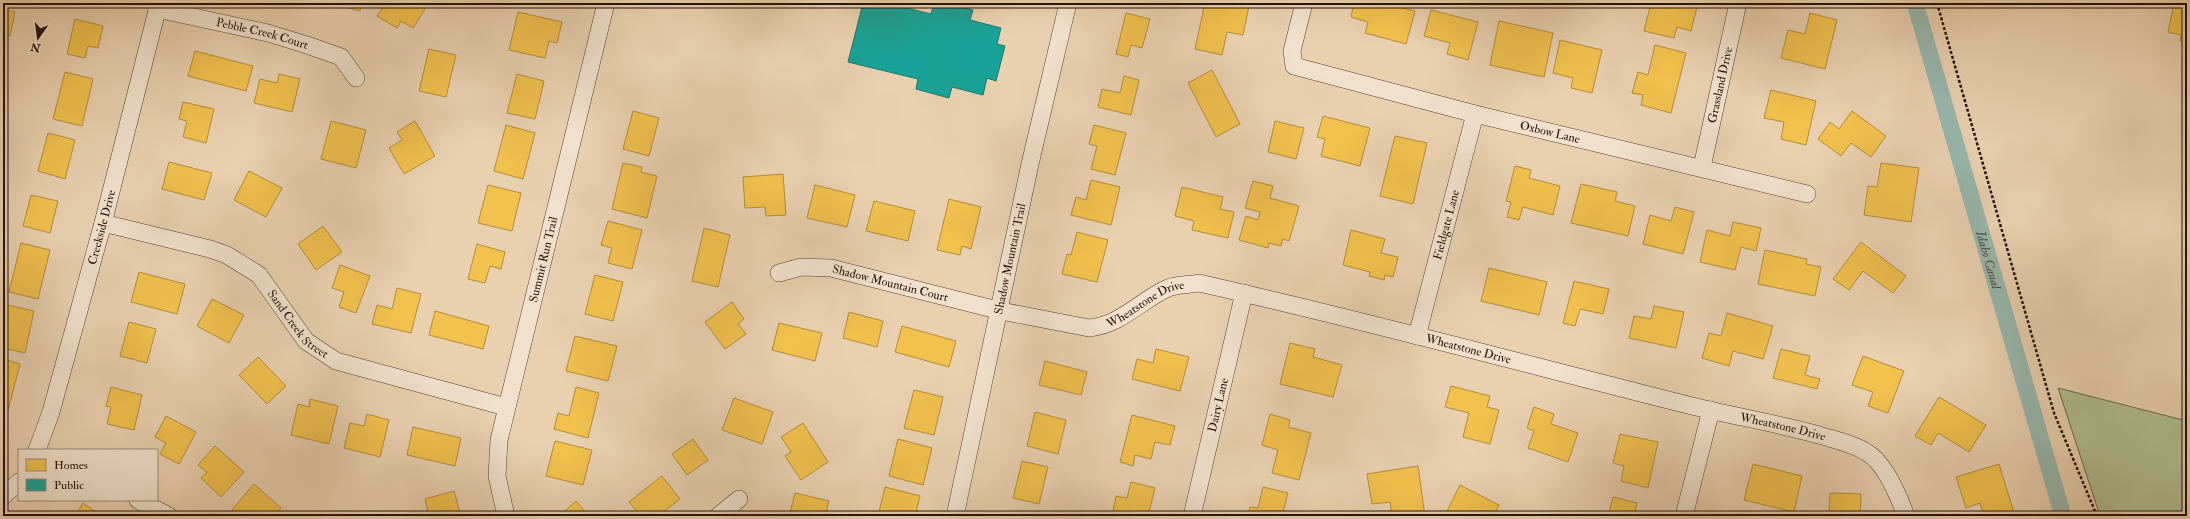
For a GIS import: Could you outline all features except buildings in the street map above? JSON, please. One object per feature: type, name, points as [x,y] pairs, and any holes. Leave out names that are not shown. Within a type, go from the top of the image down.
[{"type":"street","name":"Summit Run Trail","points":[[506,516],[497,476],[499,440],[606,3]]},
{"type":"street","name":"Shadow Mountain Trail","points":[[955,516],[1029,172],[1068,3]]},
{"type":"street","name":"Oxbow Lane","points":[[1304,3],[1292,51],[1294,66],[1475,114],[1702,167],[1807,194]]},
{"type":"street","name":"Grassland Drive","points":[[1702,167],[1738,3]]},
{"type":"street","name":"Pebble Creek Court","points":[[158,6],[268,33],[341,57],[356,78]]},
{"type":"street","name":"Creekside Drive","points":[[37,449],[51,412],[103,223],[158,6]]},
{"type":"street","name":"Fieldgate Lane","points":[[1417,336],[1475,114]]},
{"type":"street","name":"Sand Creek Street","points":[[103,223],[210,249],[227,255],[259,275],[306,341],[336,361],[506,407]]},
{"type":"street","name":"Shadow Mountain Court","points":[[778,273],[801,267],[831,268],[1000,311]]},
{"type":"street","name":"Wheatstone Drive","points":[[1000,311],[1090,328],[1102,327],[1116,321],[1169,288],[1199,283],[1244,293],[1848,443],[1867,452],[1875,459],[1898,493],[1906,516]]},
{"type":"street","name":"Dairy Lane","points":[[1192,516],[1244,293]]},
{"type":"street","points":[[1684,516],[1711,410]]},
{"type":"street","points":[[3,496],[18,483]]},
{"type":"street","points":[[718,516],[739,499]]},
{"type":"street","points":[[140,501],[169,516]]},
{"type":"path","points":[[1937,3],[2054,413],[2098,516]]},
{"type":"green space","points":[[2058,388],[2187,421],[2187,516],[2100,516]]},
{"type":"waterway","name":"Idaho Canal","points":[[1915,3],[2063,516]]}]
